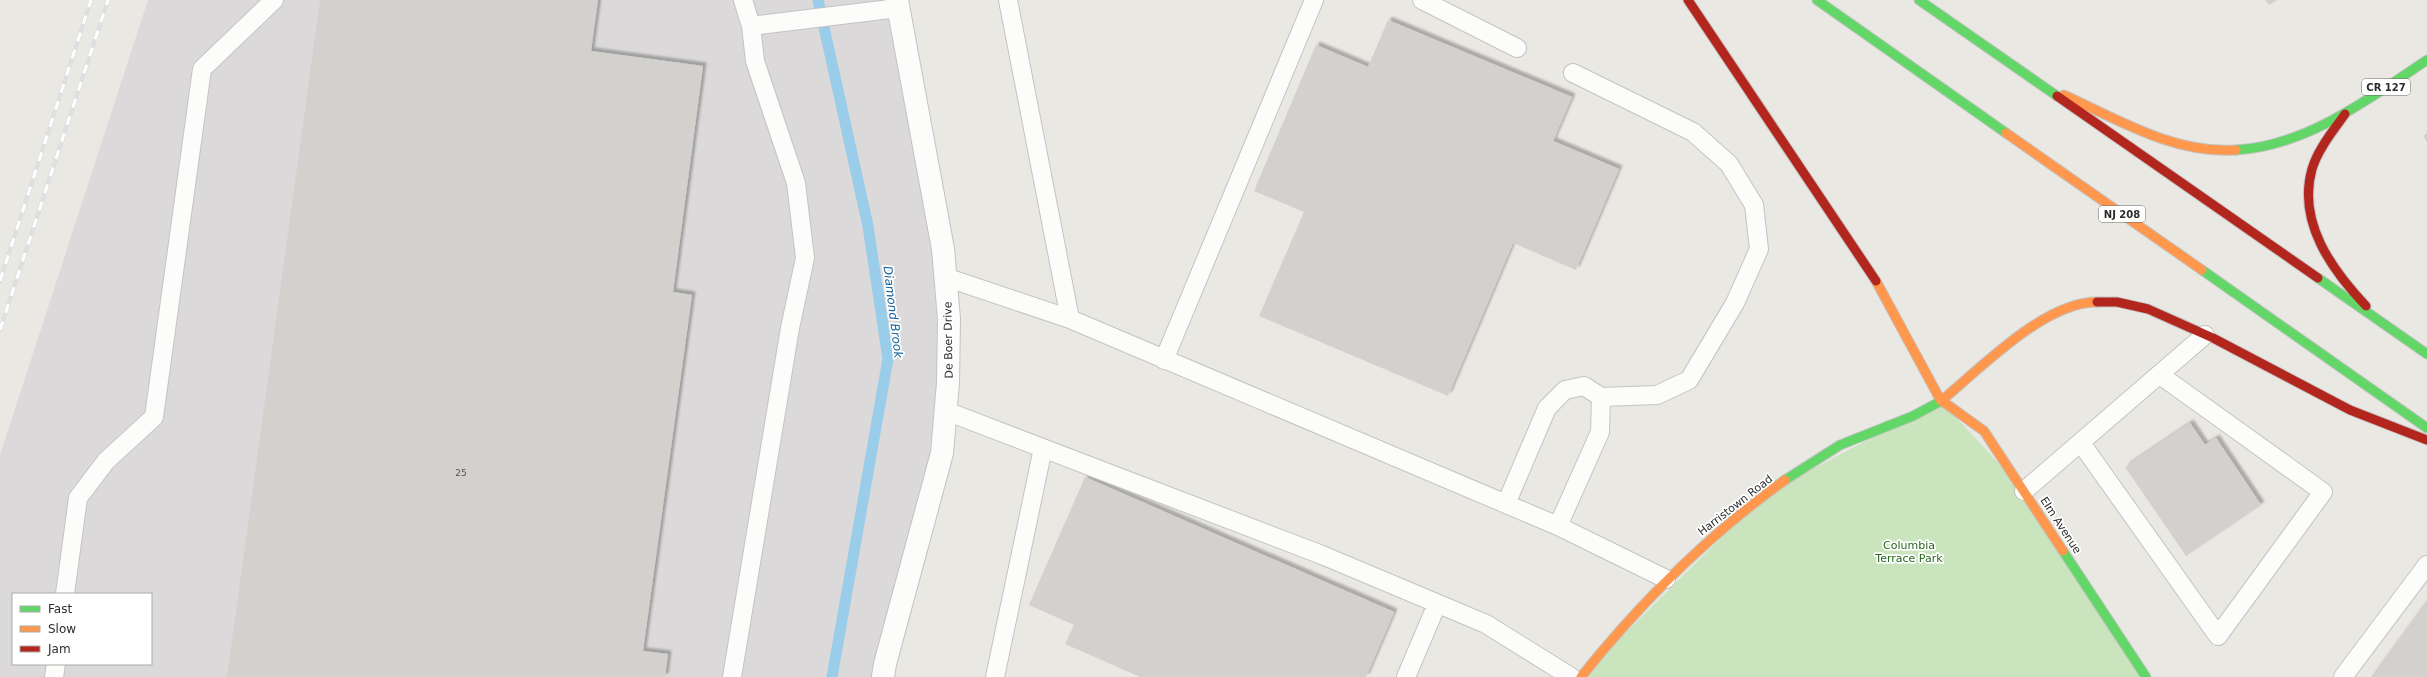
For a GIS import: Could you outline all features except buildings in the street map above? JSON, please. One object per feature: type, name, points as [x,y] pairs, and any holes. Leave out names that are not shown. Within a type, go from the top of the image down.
[{"type":"main road","points":[[1688,0],[1882,290],[1941,401]]},
{"type":"main road","name":"NJ 208","points":[[1817,0],[2427,428]]},
{"type":"main road","points":[[1919,0],[2427,354]]},
{"type":"main road","name":"CR 127","points":[[2345,114],[2427,60]]},
{"type":"main road","points":[[2039,83],[2152,134],[2184,146],[2222,151],[2255,148],[2297,136],[2345,114]]},
{"type":"main road","points":[[2345,114],[2324,144],[2312,170],[2308,203],[2315,233],[2330,264],[2352,292],[2383,324]]},
{"type":"main road","name":"Harristown Road","points":[[1581,677],[1602,649],[1666,579],[1703,544],[1764,495],[1831,450],[1868,431],[1904,420],[1941,401],[2032,326],[2057,311],[2088,302],[2117,302],[2148,309],[2205,335],[2350,410],[2427,440]]},
{"type":"main road","name":"Elm Avenue","points":[[1941,401],[1984,431],[2146,677]]},
{"type":"street","name":"De Boer Drive","points":[[883,677],[885,664],[942,453],[946,411],[949,319],[945,277],[932,183],[898,4]]},
{"type":"lane","points":[[65,593],[78,498],[106,461],[154,417],[202,70],[274,0]]},
{"type":"lane","points":[[732,677],[790,328],[805,258],[796,183],[755,61],[750,26],[743,0]]},
{"type":"lane","points":[[1008,0],[1070,319]]},
{"type":"lane","points":[[1164,360],[1314,0]]},
{"type":"lane","points":[[1422,0],[1517,48]]},
{"type":"lane","points":[[750,26],[869,12],[898,4]]},
{"type":"lane","points":[[1506,504],[1547,408],[1565,390],[1584,386],[1601,397],[1657,395],[1689,380],[1735,303],[1759,249],[1754,205],[1729,164],[1693,132],[1573,73]]},
{"type":"lane","points":[[945,277],[1070,319],[1558,526],[1666,579]]},
{"type":"lane","points":[[2024,491],[2205,335]]},
{"type":"lane","points":[[2081,443],[2218,636],[2323,492],[2160,375]]},
{"type":"lane","points":[[1558,526],[1600,432],[1601,397]]},
{"type":"lane","points":[[946,411],[1322,555],[1486,624],[1571,677]]},
{"type":"lane","points":[[995,677],[1043,448]]},
{"type":"lane","points":[[2343,677],[2425,570]]},
{"type":"lane","points":[[1406,677],[1437,604]]},
{"type":"lane","points":[[54,677],[56,665]]},
{"type":"shaded area","points":[[148,0],[897,0],[932,183],[948,382],[883,677],[0,677],[0,455]]},
{"type":"green space","name":"Columbia Terrace Park","points":[[1941,401],[2024,491],[2146,677],[1581,677],[1764,495]]},
{"type":"waterway","name":"Diamond Brook","points":[[818,0],[868,226],[888,359],[832,677]]},
{"type":"railway","points":[[0,281],[91,0]]},
{"type":"railway","points":[[0,330],[108,0]]},
{"type":"traffic: fast","points":[[1817,0],[2006,133]]},
{"type":"traffic: fast","points":[[1919,0],[2057,96]]},
{"type":"traffic: fast","points":[[2236,150],[2262,147],[2288,140],[2313,130],[2337,118],[2383,90],[2427,60]]},
{"type":"traffic: fast","points":[[2202,270],[2427,428]]},
{"type":"traffic: fast","points":[[2318,278],[2427,354]]},
{"type":"traffic: fast","points":[[1785,480],[1840,445],[1913,416],[1941,401],[1945,403]]},
{"type":"traffic: fast","points":[[2063,551],[2146,677]]},
{"type":"traffic: slow","points":[[2064,95],[2126,124],[2169,141],[2191,147],[2213,150],[2236,150]]},
{"type":"traffic: slow","points":[[2006,133],[2202,270]]},
{"type":"traffic: slow","points":[[1876,281],[1941,401],[1994,355],[2035,325],[2056,313],[2077,305],[2097,302]]},
{"type":"traffic: slow","points":[[1945,403],[1984,431],[2063,551]]},
{"type":"traffic: slow","points":[[1581,677],[1627,622],[1676,571],[1756,501],[1785,480]]},
{"type":"traffic: jam","points":[[1688,0],[1876,281]]},
{"type":"traffic: jam","points":[[2057,96],[2318,278]]},
{"type":"traffic: jam","points":[[2345,114],[2326,140],[2312,169],[2309,189],[2309,208],[2321,244],[2330,261],[2341,277],[2366,306]]},
{"type":"traffic: jam","points":[[2097,302],[2117,302],[2148,309],[2213,338],[2350,410],[2427,440]]}]
